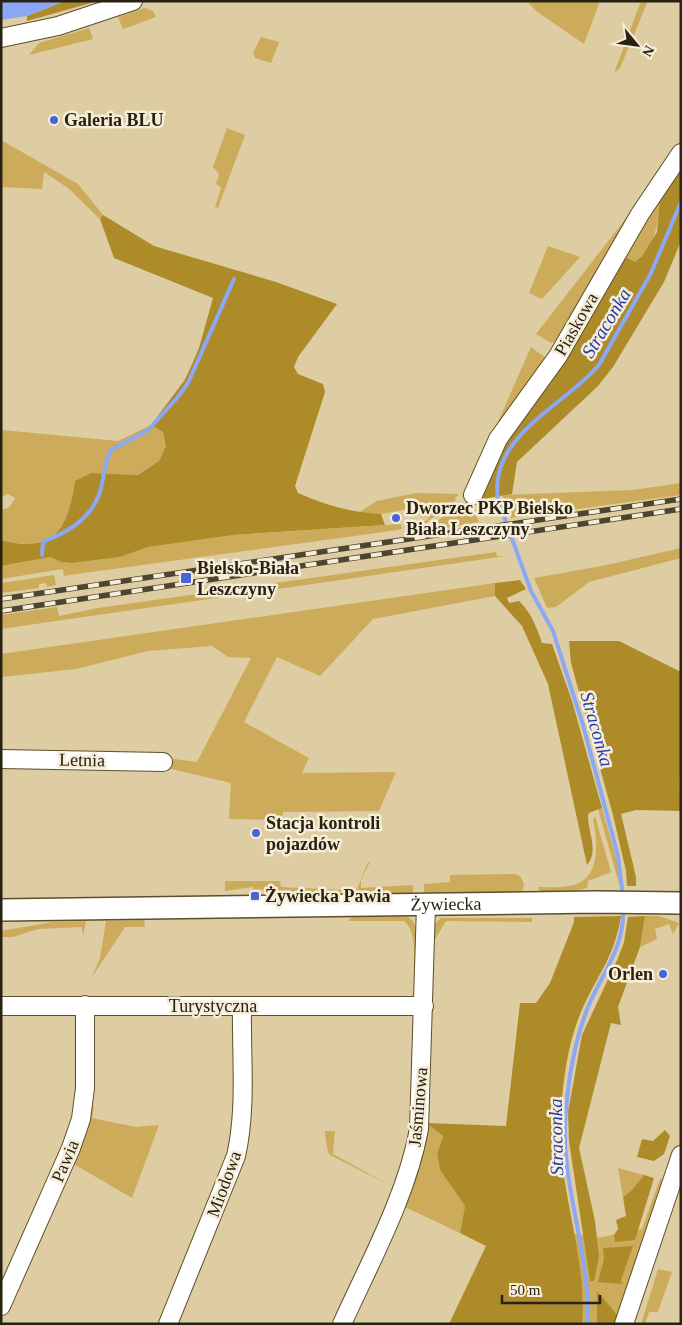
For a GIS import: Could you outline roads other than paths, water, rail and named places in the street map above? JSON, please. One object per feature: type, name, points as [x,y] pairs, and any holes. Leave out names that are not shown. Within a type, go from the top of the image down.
[{"type":"main road","name":"Żywiecka","points":[[1,910],[598,902],[681,903]]},
{"type":"street","points":[[1,38],[58,26],[133,1]]},
{"type":"street","name":"Piaskowa","points":[[473,495],[486,462],[498,439],[558,356],[630,230],[681,153]]},
{"type":"street","name":"Letnia","points":[[1,759],[163,762]]},
{"type":"street","name":"Jaśminowa","points":[[342,1324],[413,1162],[419,1129],[426,905]]},
{"type":"street","name":"Turystyczna","points":[[1,1006],[424,1006]]},
{"type":"street","name":"Pawia","points":[[1,1306],[68,1156],[81,1119],[85,1088],[84,1006]]},
{"type":"street","name":"Miodowa","points":[[168,1324],[230,1173],[238,1148],[241,1112],[242,1006]]},
{"type":"street","points":[[624,1324],[681,1155]]},
{"type":"water","points":[[1,1],[65,1],[27,16],[1,20]]},
{"type":"waterway","name":"Straconka","points":[[623,897],[618,856],[583,725],[553,631],[531,591],[498,500],[498,478],[505,458],[516,440],[599,365],[651,273],[681,202]]},
{"type":"waterway","points":[[42,555],[43,542],[70,529],[91,510],[100,492],[105,465],[111,450],[148,430],[188,383],[234,279]]},
{"type":"waterway","name":"Straconka","points":[[587,1324],[585,1270],[570,1190],[567,1163],[565,1137],[566,1110],[576,1045],[588,1007],[616,949],[620,937],[623,909]]},
{"type":"railway","points":[[1,599],[681,499]]},
{"type":"railway","points":[[1,611],[681,509]]},
{"type":"place","name":"Galeria BLU","points":[[54,120]]},
{"type":"place","name":"Dworzec PKP Bielsko Biała Leszczyny","points":[[396,518]]},
{"type":"place","name":"Bielsko-Biała Leszczyny","points":[[186,578]]},
{"type":"place","name":"Stacja kontroli pojazdów","points":[[256,833]]},
{"type":"place","name":"Żywiecka Pawia","points":[[255,896]]},
{"type":"place","name":"Orlen","points":[[663,974]]}]
